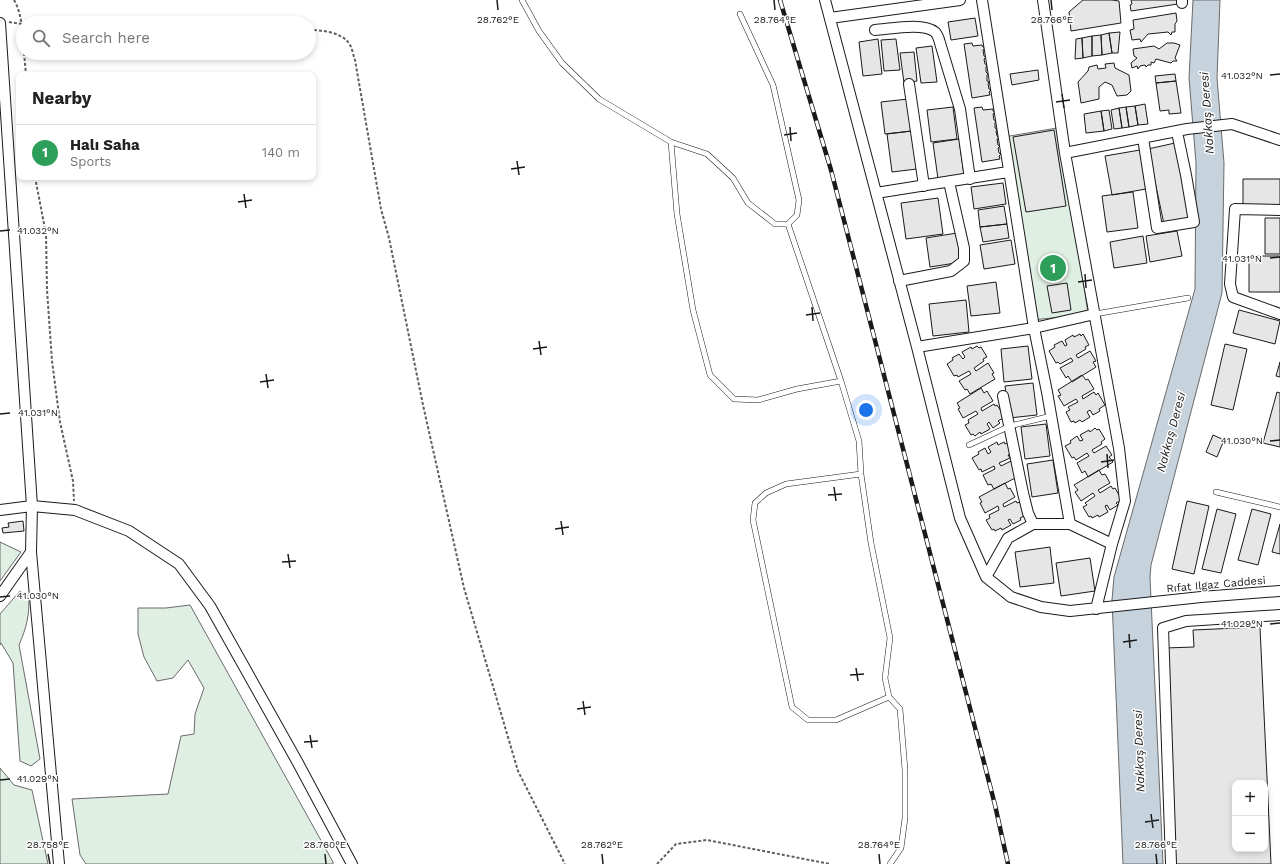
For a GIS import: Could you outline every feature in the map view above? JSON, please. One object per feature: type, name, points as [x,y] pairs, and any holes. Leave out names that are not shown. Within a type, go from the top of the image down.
[{"type":"street","points":[[825,0],[917,347],[960,518],[986,577],[1011,597],[1041,607],[1070,611],[1096,609],[1124,501],[1119,448],[1066,153],[1043,0]]},
{"type":"street","points":[[830,18],[940,1],[960,0]]},
{"type":"street","points":[[982,0],[1008,172],[1034,328],[1070,524]]},
{"type":"street","points":[[4,22],[32,506],[31,552],[59,864]]},
{"type":"street","points":[[875,30],[920,27],[928,28],[936,33],[960,109],[970,178]]},
{"type":"street","points":[[909,84],[924,186]]},
{"type":"street","points":[[1066,153],[1182,131],[1232,124],[1280,140]]},
{"type":"street","points":[[1143,138],[1157,228],[1194,222],[1186,175],[1182,131]]},
{"type":"street","points":[[876,193],[1008,172]]},
{"type":"street","points":[[899,281],[951,271],[964,261],[964,248],[949,182]]},
{"type":"street","points":[[1280,210],[1235,209],[1230,284],[1233,297],[1280,314]]},
{"type":"street","points":[[917,347],[1034,328],[1094,314]]},
{"type":"street","points":[[1003,396],[1023,493],[1028,513],[1033,524]]},
{"type":"street","points":[[0,510],[32,506],[75,510],[129,531],[179,564],[210,606],[298,763],[352,864]]},
{"type":"street","points":[[986,577],[1008,538],[1033,524],[1070,524],[1112,544]]},
{"type":"street","points":[[0,596],[31,552]]},
{"type":"street","name":"Rıfat Ilgaz Caddesi","points":[[1096,609],[1280,590]]},
{"type":"street","points":[[1171,864],[1163,628],[1186,621],[1280,615]]},
{"type":"lane","points":[[522,0],[539,31],[562,63],[598,99],[671,142],[707,154],[733,178],[748,203],[775,224],[788,224],[797,215],[799,200],[773,85],[740,14]]},
{"type":"lane","points":[[671,142],[679,228],[693,310],[710,375],[734,399],[758,400],[797,389],[841,381]]},
{"type":"lane","points":[[788,224],[841,381],[859,441],[861,474],[871,543],[890,638],[885,678],[888,697],[900,709],[905,770],[905,818],[901,848],[890,864]]},
{"type":"lane","points":[[1094,314],[1188,298]]},
{"type":"lane","points":[[969,445],[1010,426],[1051,416]]},
{"type":"lane","points":[[861,474],[786,484],[766,493],[754,503],[753,520],[792,707],[808,720],[836,720],[888,697]]},
{"type":"lane","points":[[1216,492],[1280,507]]},
{"type":"path","points":[[14,0],[18,6],[20,16]]},
{"type":"path","points":[[4,22],[16,23]]},
{"type":"path","points":[[316,30],[337,34],[349,42],[355,60],[381,209],[389,238],[423,405],[464,588],[518,771],[565,864]]},
{"type":"path","points":[[25,60],[26,72]]},
{"type":"path","points":[[37,180],[46,234],[47,290],[52,361],[60,422],[73,481],[75,510]]},
{"type":"path","points":[[657,864],[676,844],[707,840],[830,864]]},
{"type":"green space","points":[[1057,128],[1075,222],[1088,314],[1033,320],[1004,137]]},
{"type":"green space","points":[[0,542],[21,552],[0,581]]},
{"type":"green space","points":[[20,591],[29,597],[27,621],[19,645],[40,759],[31,766],[20,761],[13,663],[1,643],[0,645],[0,614]]},
{"type":"green space","points":[[190,605],[333,864],[86,864],[80,855],[72,799],[168,794],[181,736],[194,734],[195,714],[204,688],[188,660],[173,678],[157,681],[144,657],[138,634],[138,608],[166,608]]},
{"type":"green space","points":[[0,768],[14,785],[32,790],[48,864],[0,864]]},
{"type":"water","name":"Nakkaş Deresi","points":[[1193,0],[1220,0],[1217,78],[1224,163],[1222,293],[1151,565],[1150,577],[1163,864],[1123,864],[1112,600],[1114,577],[1195,289],[1196,163],[1189,78]]},
{"type":"building","points":[[1083,0],[1119,1],[1121,23],[1071,31],[1069,12]]},
{"type":"building","points":[[1131,0],[1177,0],[1178,4],[1131,11]]},
{"type":"building","points":[[1176,13],[1177,21],[1175,24],[1175,32],[1172,32],[1171,35],[1168,32],[1148,34],[1141,42],[1140,39],[1132,40],[1130,30],[1134,29],[1133,20]]},
{"type":"building","points":[[975,18],[978,36],[951,40],[948,22]]},
{"type":"building","points":[[1120,32],[1118,53],[1112,53],[1109,33]]},
{"type":"building","points":[[1109,33],[1112,53],[1102,55],[1101,35]]},
{"type":"building","points":[[1101,35],[1102,55],[1092,56],[1092,36]]},
{"type":"building","points":[[1092,36],[1092,56],[1083,58],[1082,38]]},
{"type":"building","points":[[1082,38],[1083,58],[1075,59],[1076,39]]},
{"type":"building","points":[[878,39],[882,74],[863,76],[859,42]]},
{"type":"building","points":[[896,39],[900,70],[884,71],[881,40]]},
{"type":"building","points":[[972,43],[973,46],[982,45],[985,48],[983,50],[984,56],[986,57],[984,59],[985,64],[987,65],[986,72],[988,74],[987,81],[989,82],[989,89],[991,90],[989,92],[990,95],[972,98],[964,44]]},
{"type":"building","points":[[1167,43],[1180,45],[1175,58],[1177,61],[1173,61],[1171,63],[1156,59],[1154,63],[1151,62],[1151,65],[1146,67],[1145,65],[1140,66],[1138,69],[1137,66],[1132,68],[1131,63],[1137,58],[1134,56],[1133,49],[1154,46],[1159,49]]},
{"type":"building","points":[[932,46],[937,82],[921,83],[916,48]]},
{"type":"building","points":[[914,52],[917,81],[904,83],[900,53]]},
{"type":"building","points":[[1114,63],[1115,68],[1129,75],[1131,91],[1127,95],[1117,96],[1112,85],[1105,82],[1099,87],[1099,99],[1081,103],[1078,82],[1088,71],[1089,67],[1097,65],[1098,69],[1106,68],[1105,64]]},
{"type":"building","points":[[1038,70],[1039,80],[1012,85],[1010,74]]},
{"type":"building","points":[[1175,74],[1176,81],[1156,83],[1155,76]]},
{"type":"building","points":[[1176,81],[1181,113],[1169,114],[1169,110],[1160,111],[1156,83]]},
{"type":"building","points":[[908,99],[911,131],[885,134],[881,102]]},
{"type":"building","points":[[1145,104],[1148,124],[1138,125],[1135,106]]},
{"type":"building","points":[[1135,106],[1138,125],[1129,127],[1126,107]]},
{"type":"building","points":[[953,107],[957,139],[931,142],[927,110]]},
{"type":"building","points":[[982,107],[983,110],[993,109],[995,112],[993,114],[994,120],[996,121],[995,128],[997,129],[997,136],[999,138],[997,139],[998,145],[1000,146],[998,148],[999,153],[1001,154],[999,156],[1000,159],[982,162],[974,108]]},
{"type":"building","points":[[1126,107],[1129,127],[1122,128],[1119,108]]},
{"type":"building","points":[[1119,108],[1122,128],[1114,129],[1111,110]]},
{"type":"building","points":[[1109,110],[1112,129],[1104,131],[1101,111]]},
{"type":"building","points":[[1101,111],[1104,131],[1086,133],[1084,114]]},
{"type":"building","points":[[1054,130],[1066,206],[1026,212],[1013,137]]},
{"type":"building","points":[[912,131],[917,169],[892,172],[887,134]]},
{"type":"building","points":[[959,139],[964,175],[938,179],[933,143]]},
{"type":"building","points":[[1175,143],[1190,219],[1164,224],[1148,149]]},
{"type":"building","points":[[1140,150],[1146,189],[1112,195],[1105,156]]},
{"type":"building","points":[[1243,179],[1280,179],[1280,207],[1243,207]]},
{"type":"building","points":[[1003,183],[1006,204],[974,209],[971,187]]},
{"type":"building","points":[[1133,192],[1138,228],[1107,232],[1102,196]]},
{"type":"building","points":[[938,198],[943,234],[906,239],[901,203]]},
{"type":"building","points":[[1004,206],[1007,224],[980,227],[978,210]]},
{"type":"building","points":[[1265,218],[1280,218],[1280,254],[1265,254]]},
{"type":"building","points":[[1007,224],[1009,238],[983,242],[980,227]]},
{"type":"building","points":[[1177,231],[1182,256],[1150,262],[1146,236]]},
{"type":"building","points":[[957,233],[962,262],[930,267],[926,238]]},
{"type":"building","points":[[1143,236],[1147,263],[1114,268],[1110,242]]},
{"type":"building","points":[[1011,240],[1015,264],[984,269],[980,245]]},
{"type":"building","points":[[1249,256],[1280,256],[1280,292],[1249,292]]},
{"type":"building","points":[[996,282],[1000,313],[971,316],[967,286]]},
{"type":"building","points":[[1067,283],[1071,310],[1052,313],[1047,286]]},
{"type":"building","points":[[966,300],[969,332],[933,336],[929,304]]},
{"type":"building","points":[[1239,310],[1280,321],[1275,344],[1233,333]]},
{"type":"building","points":[[1080,334],[1081,336],[1083,334],[1089,345],[1085,347],[1086,349],[1076,355],[1078,358],[1090,351],[1096,361],[1093,362],[1096,367],[1072,382],[1068,376],[1066,378],[1060,368],[1073,361],[1071,358],[1060,364],[1058,362],[1056,363],[1049,351],[1055,347],[1054,345],[1062,341],[1065,346],[1067,345],[1065,340],[1073,335],[1074,337]]},
{"type":"building","points":[[1225,344],[1247,349],[1233,410],[1211,405]]},
{"type":"building","points":[[977,346],[979,348],[981,347],[987,357],[974,368],[976,371],[988,363],[994,373],[992,374],[995,379],[970,394],[967,389],[965,390],[959,381],[971,374],[969,371],[958,377],[957,375],[954,376],[947,364],[953,360],[952,358],[959,354],[963,359],[965,357],[962,352],[971,347],[972,349]]},
{"type":"building","points":[[1028,346],[1032,379],[1004,382],[1001,349]]},
{"type":"building","points":[[1280,362],[1280,377],[1276,376]]},
{"type":"building","points":[[1082,375],[1086,380],[1088,379],[1094,389],[1082,396],[1083,399],[1094,392],[1096,395],[1098,393],[1105,405],[1099,409],[1100,411],[1093,415],[1090,410],[1087,412],[1090,417],[1082,422],[1080,420],[1075,423],[1074,421],[1071,422],[1066,412],[1070,410],[1068,407],[1078,402],[1076,399],[1064,406],[1058,396],[1061,395],[1058,390]]},
{"type":"building","points":[[1033,383],[1037,415],[1009,418],[1005,386]]},
{"type":"building","points":[[981,388],[984,393],[987,391],[993,401],[981,408],[982,411],[994,404],[995,406],[997,405],[1005,417],[998,421],[1000,423],[993,428],[989,422],[987,424],[990,429],[981,434],[980,432],[975,436],[973,434],[971,435],[965,425],[969,423],[968,420],[978,414],[976,411],[963,418],[958,409],[960,408],[957,403]]},
{"type":"building","points":[[1277,392],[1280,393],[1280,447],[1263,443]]},
{"type":"building","points":[[1046,424],[1050,456],[1025,459],[1021,427]]},
{"type":"building","points":[[1095,428],[1097,430],[1099,429],[1105,439],[1101,442],[1102,444],[1092,450],[1094,453],[1106,446],[1112,455],[1109,457],[1113,462],[1088,477],[1085,471],[1082,473],[1077,463],[1089,456],[1087,453],[1076,460],[1074,457],[1072,458],[1065,446],[1071,443],[1070,441],[1077,436],[1080,441],[1083,440],[1080,435],[1089,430],[1090,432]]},
{"type":"building","points":[[1213,435],[1224,440],[1217,457],[1206,452]]},
{"type":"building","points":[[997,442],[998,445],[1004,442],[1005,444],[1007,443],[1013,453],[1008,455],[1010,458],[999,463],[1001,466],[1013,460],[1019,476],[994,489],[991,484],[988,485],[983,475],[995,469],[994,466],[982,472],[981,469],[979,470],[972,458],[985,448],[988,454],[991,452],[988,447]]},
{"type":"building","points":[[1053,460],[1058,493],[1032,497],[1027,464]]},
{"type":"building","points":[[1099,470],[1102,475],[1105,474],[1110,483],[1098,490],[1100,493],[1111,486],[1113,489],[1115,488],[1122,500],[1116,503],[1118,505],[1110,510],[1107,505],[1105,506],[1108,512],[1099,517],[1098,515],[1092,518],[1091,516],[1089,517],[1083,507],[1087,505],[1085,503],[1095,496],[1093,493],[1081,501],[1075,492],[1078,490],[1074,485]]},
{"type":"building","points":[[1005,483],[1015,497],[1003,504],[1004,507],[1016,501],[1017,503],[1020,502],[1026,515],[1020,518],[1021,520],[1013,524],[1010,519],[1008,520],[1011,525],[1002,530],[1001,528],[995,531],[994,529],[992,530],[986,520],[990,518],[989,515],[999,510],[998,506],[985,513],[979,497]]},
{"type":"building","points":[[1187,501],[1209,506],[1194,574],[1172,569]]},
{"type":"building","points":[[1217,509],[1236,514],[1221,573],[1202,569]]},
{"type":"building","points":[[1252,509],[1271,514],[1258,565],[1238,560]]},
{"type":"building","points":[[23,521],[24,531],[3,533],[2,528],[9,527],[8,523]]},
{"type":"building","points":[[1280,524],[1280,554],[1272,552]]},
{"type":"building","points":[[1050,547],[1054,583],[1020,587],[1015,552]]},
{"type":"building","points":[[1090,558],[1095,591],[1061,596],[1056,563]]},
{"type":"building","points":[[1260,627],[1267,780],[1232,780],[1232,852],[1268,852],[1268,799],[1271,864],[1175,864],[1165,648],[1194,647],[1193,630]]},
{"type":"railway","points":[[780,0],[831,170],[995,805],[1008,864]]},
{"type":"place","name":"Halı Saha","points":[[1053,268]]}]
